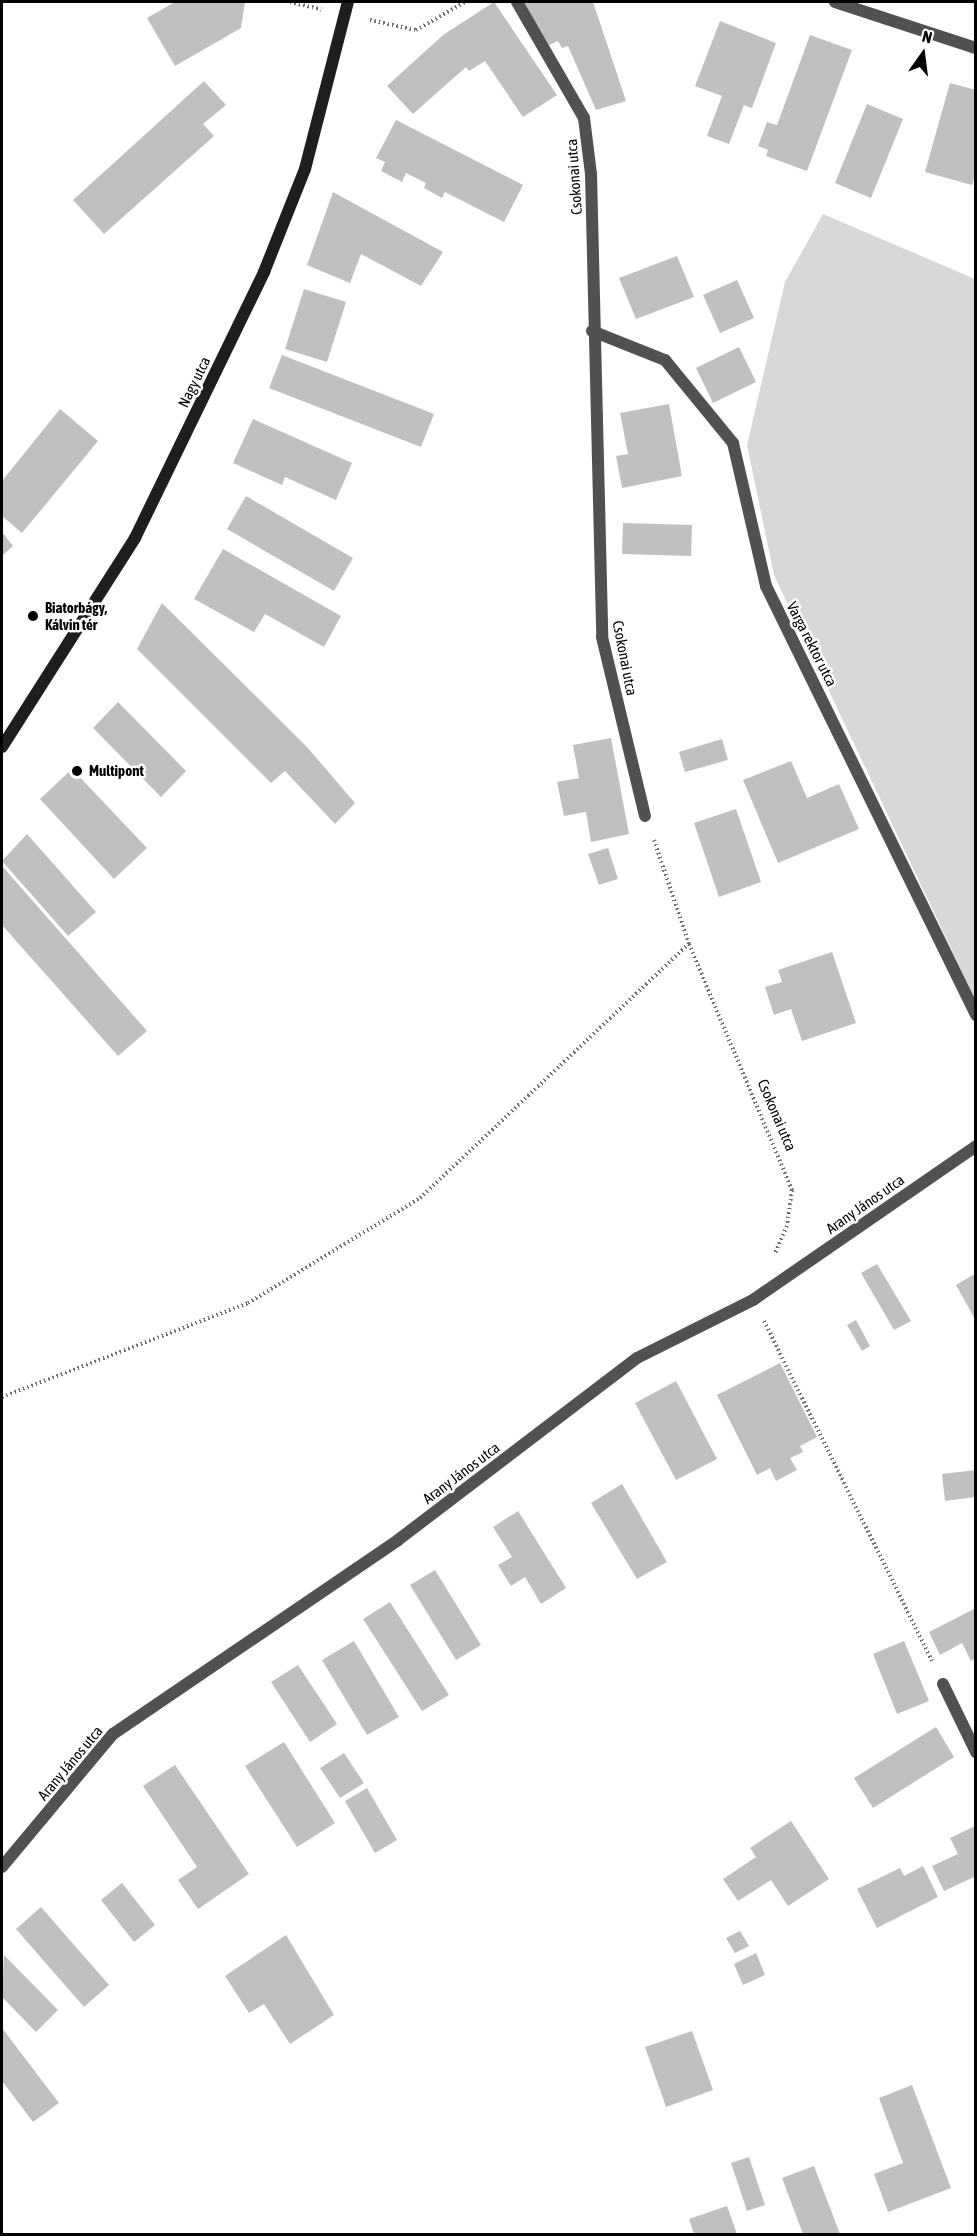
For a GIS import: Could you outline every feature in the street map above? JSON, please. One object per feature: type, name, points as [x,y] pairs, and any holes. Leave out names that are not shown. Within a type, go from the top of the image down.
[{"type":"main road","name":"Nagy utca","points":[[2,747],[135,538],[264,272],[305,169],[347,16],[348,2]]},
{"type":"street","name":"Csokonai utca","points":[[517,2],[584,118],[591,174],[592,331],[602,637],[645,816]]},
{"type":"street","points":[[835,2],[975,48]]},
{"type":"street","name":"Varga rektor utca","points":[[592,331],[665,360],[733,443],[766,585],[975,1015]]},
{"type":"street","name":"Arany János utca","points":[[2,1867],[113,1734],[398,1540],[637,1358],[753,1300],[975,1146]]},
{"type":"street","points":[[943,1684],[975,1752]]},
{"type":"path","points":[[347,16],[416,30],[465,2]]},
{"type":"path","name":"Csokonai utca","points":[[645,816],[689,944],[792,1190],[788,1226],[772,1257]]},
{"type":"path","points":[[2,1397],[248,1304],[420,1198],[689,944]]},
{"type":"path","points":[[766,1324],[943,1684]]},
{"type":"shaded area","points":[[823,214],[975,279],[975,999],[774,575],[747,445],[785,282]]},
{"type":"building","points":[[175,2],[245,2],[241,28],[175,66],[147,18]]},
{"type":"building","points":[[494,2],[557,95],[523,117],[485,61],[469,71],[466,67],[413,114],[387,86],[443,35]]},
{"type":"building","points":[[523,2],[593,2],[626,101],[596,110],[568,46],[562,48],[558,41],[549,45]]},
{"type":"building","points":[[720,21],[776,43],[752,108],[744,105],[729,144],[707,136],[722,96],[695,86]]},
{"type":"building","points":[[810,35],[852,50],[807,171],[766,156],[768,150],[758,146],[767,122],[777,125]]},
{"type":"building","points":[[204,81],[226,105],[203,124],[214,136],[104,234],[73,200]]},
{"type":"building","points":[[950,83],[976,90],[976,172],[972,185],[925,172]]},
{"type":"building","points":[[867,104],[903,119],[871,198],[835,183]]},
{"type":"building","points":[[396,120],[523,185],[504,222],[445,192],[442,198],[424,188],[426,183],[406,173],[402,182],[381,171],[385,162],[376,158]]},
{"type":"building","points":[[333,192],[443,252],[421,286],[361,254],[350,283],[307,265]]},
{"type":"building","points":[[677,256],[694,297],[636,319],[619,278]]},
{"type":"building","points":[[737,280],[754,318],[720,333],[703,295]]},
{"type":"building","points":[[304,289],[346,302],[327,362],[285,349]]},
{"type":"building","points":[[739,347],[756,382],[713,403],[696,368]]},
{"type":"building","points":[[282,355],[434,414],[421,447],[269,388]]},
{"type":"building","points":[[669,404],[682,476],[622,488],[616,456],[628,454],[620,413]]},
{"type":"building","points":[[60,409],[98,441],[22,533],[2,516],[2,481]]},
{"type":"building","points":[[253,419],[352,463],[336,500],[285,477],[282,485],[233,463]]},
{"type":"building","points":[[246,496],[353,558],[334,591],[227,529]]},
{"type":"building","points":[[623,523],[692,525],[691,556],[622,554]]},
{"type":"building","points":[[2,532],[13,546],[2,556]]},
{"type":"building","points":[[223,549],[341,616],[324,647],[265,614],[254,632],[194,599]]},
{"type":"building","points":[[162,603],[307,747],[355,803],[335,824],[285,771],[271,783],[137,649]]},
{"type":"building","points":[[118,702],[186,771],[161,797],[93,728]]},
{"type":"building","points":[[611,738],[629,834],[591,842],[586,812],[564,816],[557,782],[579,778],[573,745]]},
{"type":"building","points":[[722,739],[728,760],[685,772],[679,752]]},
{"type":"building","points":[[791,761],[807,798],[839,784],[859,829],[778,863],[743,780]]},
{"type":"building","points":[[72,769],[147,848],[114,879],[40,799]]},
{"type":"building","points":[[736,809],[761,882],[719,897],[694,823]]},
{"type":"building","points":[[27,834],[96,912],[68,936],[2,861]]},
{"type":"building","points":[[608,848],[618,879],[599,885],[588,854]]},
{"type":"building","points":[[3,867],[147,1031],[118,1056],[2,925]]},
{"type":"building","points":[[832,952],[856,1023],[802,1041],[791,1009],[774,1015],[765,987],[782,982],[778,970]]},
{"type":"building","points":[[877,1264],[911,1321],[894,1330],[861,1273]]},
{"type":"building","points":[[976,1273],[976,1321],[956,1285]]},
{"type":"building","points":[[856,1320],[870,1346],[862,1351],[847,1325]]},
{"type":"building","points":[[780,1363],[817,1437],[800,1446],[803,1452],[790,1458],[797,1470],[776,1481],[770,1468],[757,1475],[717,1395]]},
{"type":"building","points":[[676,1381],[717,1459],[676,1480],[635,1403]]},
{"type":"building","points":[[976,1470],[976,1497],[945,1501],[942,1474]]},
{"type":"building","points":[[622,1484],[667,1562],[637,1579],[591,1503]]},
{"type":"building","points":[[518,1511],[566,1588],[541,1604],[525,1577],[511,1586],[498,1565],[512,1557],[493,1527]]},
{"type":"building","points":[[435,1570],[481,1645],[456,1660],[410,1585]]},
{"type":"building","points":[[390,1602],[449,1695],[422,1711],[363,1619]]},
{"type":"building","points":[[976,1608],[976,1658],[971,1661],[962,1643],[940,1655],[929,1632]]},
{"type":"building","points":[[354,1641],[399,1717],[367,1735],[322,1660]]},
{"type":"building","points":[[904,1641],[929,1701],[897,1714],[873,1654]]},
{"type":"building","points":[[298,1665],[337,1724],[310,1742],[271,1682]]},
{"type":"building","points":[[936,1727],[954,1757],[873,1808],[854,1778]]},
{"type":"building","points":[[284,1742],[335,1823],[297,1847],[245,1766]]},
{"type":"building","points":[[344,1753],[364,1783],[340,1798],[320,1768]]},
{"type":"building","points":[[175,1765],[249,1874],[198,1909],[178,1880],[197,1867],[143,1786]]},
{"type":"building","points":[[367,1788],[397,1840],[375,1853],[345,1801]]},
{"type":"building","points":[[791,1821],[829,1879],[788,1906],[771,1880],[738,1901],[723,1879],[756,1857],[750,1848]]},
{"type":"building","points":[[975,1826],[976,1876],[944,1891],[932,1866],[958,1854],[950,1838]]},
{"type":"building","points":[[923,1866],[938,1897],[877,1928],[857,1889],[900,1868],[904,1876]]},
{"type":"building","points":[[122,1883],[155,1925],[134,1942],[101,1900]]},
{"type":"building","points":[[41,1907],[109,1985],[84,2007],[16,1929]]},
{"type":"building","points":[[740,1931],[749,1946],[735,1953],[726,1938]]},
{"type":"building","points":[[286,1935],[334,2015],[290,2044],[264,2004],[249,2013],[225,1976]]},
{"type":"building","points":[[756,1953],[765,1975],[743,1985],[734,1964]]},
{"type":"building","points":[[4,1955],[58,2010],[36,2032],[2,1997]]},
{"type":"building","points":[[2,2028],[59,2103],[33,2122],[2,2081]]},
{"type":"building","points":[[692,2031],[713,2090],[666,2107],[645,2047]]},
{"type":"building","points":[[912,2085],[951,2188],[888,2212],[874,2174],[903,2163],[879,2098]]},
{"type":"building","points":[[749,2157],[765,2205],[747,2211],[731,2163]]},
{"type":"building","points":[[814,2166],[840,2234],[803,2234],[782,2178]]},
{"type":"building","points":[[727,2206],[737,2234],[694,2234],[689,2219]]},
{"type":"place","name":"Biatorbágy, Kálvin tér","points":[[33,616]]},
{"type":"place","name":"Multipont","points":[[77,771]]}]
